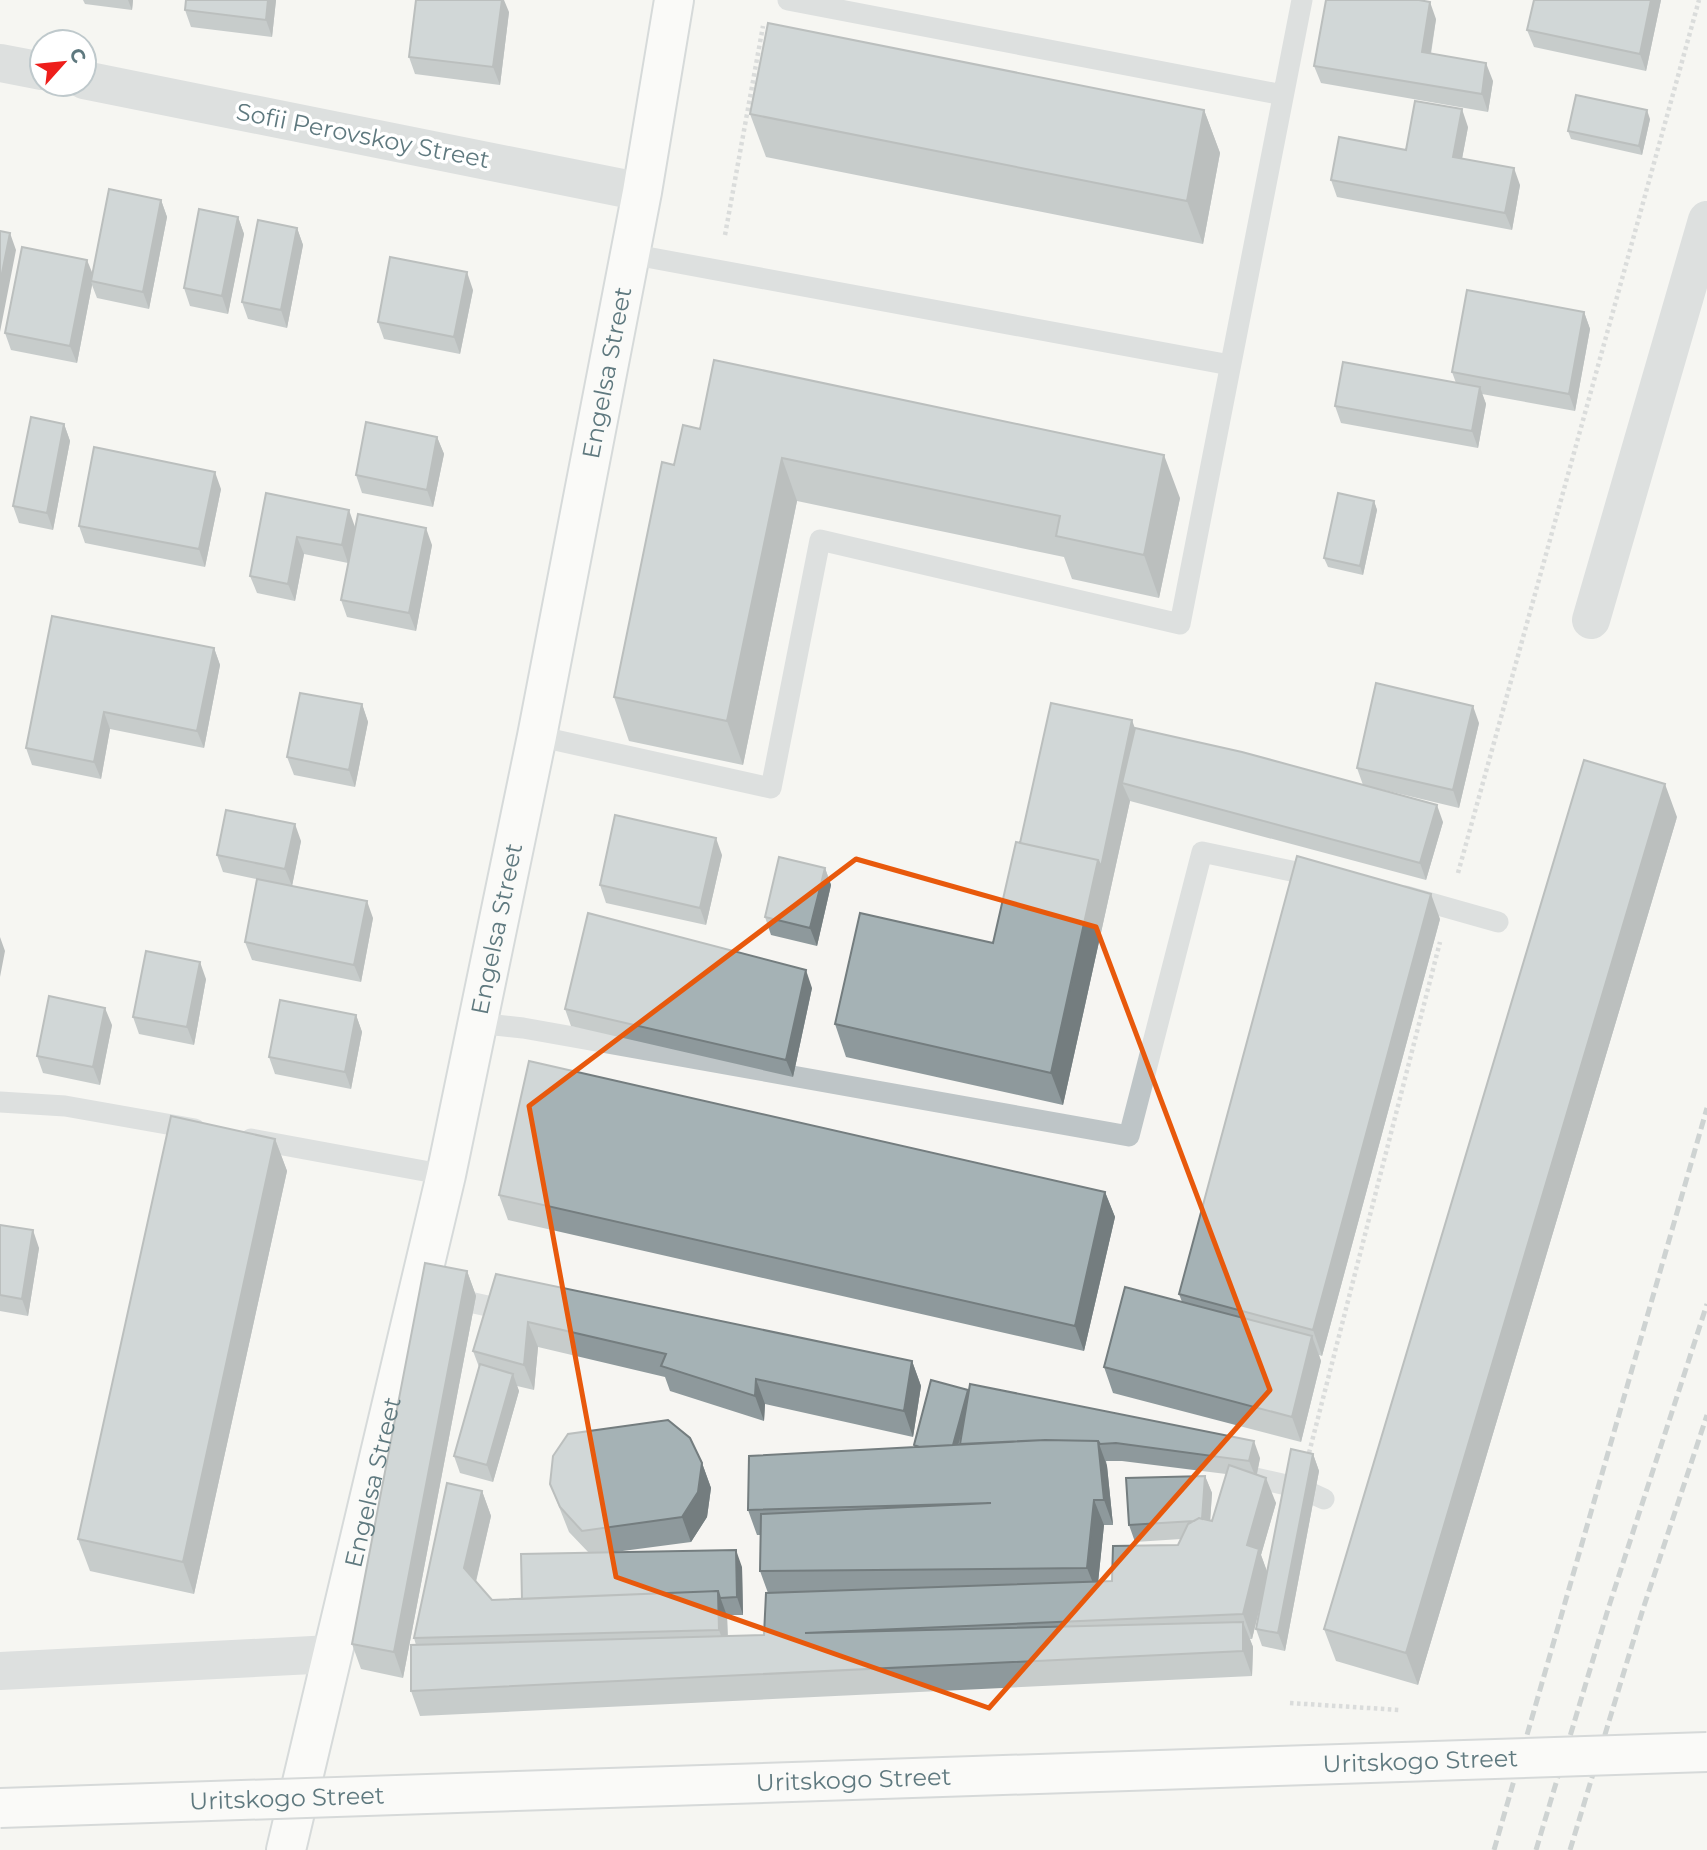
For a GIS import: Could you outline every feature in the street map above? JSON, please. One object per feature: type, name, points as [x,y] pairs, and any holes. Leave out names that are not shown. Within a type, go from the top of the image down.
[{"type":"street","name":"Engelsa Street","points":[[286,1850],[421,1291],[446,1175],[537,736],[642,192],[674,0]]},
{"type":"street","points":[[0,63],[28,68]]},
{"type":"street","name":"Sofii Perovskoy Street","points":[[98,82],[642,192]]},
{"type":"street","points":[[1591,620],[1707,220]]},
{"type":"street","points":[[0,1671],[332,1654]]},
{"type":"street","name":"Uritskogo Street","points":[[0,1808],[1707,1752]]},
{"type":"lane","points":[[788,0],[1283,95]]},
{"type":"lane","points":[[537,736],[771,788],[820,540],[1180,624],[1302,0]]},
{"type":"lane","points":[[630,254],[1230,365]]},
{"type":"lane","points":[[477,1023],[523,1028],[1129,1136],[1202,852],[1345,883]]},
{"type":"lane","points":[[1384,891],[1498,922]]},
{"type":"lane","points":[[0,1102],[65,1105],[446,1175]]},
{"type":"lane","points":[[421,1291],[528,1315]]},
{"type":"lane","points":[[1215,1469],[1300,1488],[1324,1499]]},
{"type":"path","points":[[1300,1488],[1449,907],[1699,0]]},
{"type":"path","points":[[718,270],[766,13]]},
{"type":"path","points":[[1290,1703],[1401,1710]]},
{"type":"highlighted area","points":[[856,859],[1096,927],[1270,1390],[989,1708],[616,1577],[529,1106]]},
{"type":"building","points":[[186,0],[268,0],[266,20],[185,10]]},
{"type":"building","points":[[416,0],[502,0],[493,67],[409,57]]},
{"type":"building","points":[[1326,0],[1430,2],[1422,52],[1486,63],[1482,94],[1314,66]]},
{"type":"building","points":[[1534,0],[1651,0],[1640,54],[1527,30]]},
{"type":"building","points":[[768,23],[1204,110],[1187,201],[750,114]]},
{"type":"building","points":[[1576,95],[1647,110],[1639,146],[1568,131]]},
{"type":"building","points":[[1415,101],[1462,109],[1453,157],[1514,168],[1505,213],[1331,180],[1339,137],[1406,150]]},
{"type":"building","points":[[109,189],[161,200],[143,292],[91,281]]},
{"type":"building","points":[[199,209],[238,217],[222,296],[184,288]]},
{"type":"building","points":[[258,220],[297,228],[281,310],[242,302]]},
{"type":"building","points":[[0,231],[10,233],[0,283]]},
{"type":"building","points":[[22,247],[87,260],[70,346],[5,333]]},
{"type":"building","points":[[390,257],[467,272],[454,337],[378,322]]},
{"type":"building","points":[[1467,290],[1584,312],[1569,394],[1452,372]]},
{"type":"building","points":[[714,360],[1164,455],[1144,555],[1056,536],[1060,516],[782,458],[727,721],[614,697],[662,462],[674,465],[683,425],[700,429]]},
{"type":"building","points":[[1343,362],[1480,387],[1472,431],[1335,406]]},
{"type":"building","points":[[31,417],[64,424],[47,513],[13,506]]},
{"type":"building","points":[[366,422],[437,437],[427,490],[356,475]]},
{"type":"building","points":[[94,447],[215,472],[199,549],[79,526]]},
{"type":"building","points":[[266,493],[349,510],[342,545],[297,537],[288,584],[250,576]]},
{"type":"building","points":[[1338,493],[1374,501],[1360,566],[1324,558]]},
{"type":"building","points":[[358,514],[426,528],[409,613],[341,600]]},
{"type":"building","points":[[52,616],[214,648],[197,731],[104,712],[94,762],[26,748]]},
{"type":"building","points":[[1376,683],[1473,706],[1453,790],[1357,768]]},
{"type":"building","points":[[300,693],[362,704],[349,770],[287,757]]},
{"type":"building","points":[[1051,703],[1132,720],[1101,867],[1098,860],[1020,843]]},
{"type":"building","points":[[1135,728],[1242,752],[1437,805],[1420,863],[1122,783]]},
{"type":"building","points":[[1584,760],[1665,784],[1406,1653],[1324,1629]]},
{"type":"building","points":[[226,810],[295,824],[285,869],[217,855]]},
{"type":"building","points":[[615,815],[716,838],[700,908],[600,885]]},
{"type":"building","points":[[1016,842],[1098,860],[1051,1073],[835,1024],[860,913],[993,943]]},
{"type":"building","points":[[1297,856],[1431,894],[1313,1330],[1179,1294]]},
{"type":"building","points":[[779,857],[825,868],[810,928],[765,917]]},
{"type":"building","points":[[257,879],[367,901],[354,965],[245,942]]},
{"type":"building","points":[[588,913],[806,970],[786,1060],[565,1009]]},
{"type":"building","points":[[146,951],[200,962],[187,1027],[133,1017]]},
{"type":"building","points":[[49,996],[105,1008],[93,1067],[37,1056]]},
{"type":"building","points":[[280,1000],[356,1015],[345,1072],[269,1057]]},
{"type":"building","points":[[529,1061],[1105,1192],[1075,1326],[499,1195]]},
{"type":"building","points":[[171,1116],[275,1139],[183,1562],[78,1539]]},
{"type":"building","points":[[0,1225],[33,1230],[22,1299],[0,1295]]},
{"type":"building","points":[[425,1263],[467,1271],[394,1652],[352,1644]]},
{"type":"building","points":[[496,1274],[912,1361],[904,1411],[756,1379],[755,1396],[661,1366],[666,1354],[528,1322],[524,1365],[473,1351]]},
{"type":"building","points":[[1125,1287],[1312,1336],[1292,1417],[1104,1367]]},
{"type":"building","points":[[480,1364],[513,1374],[487,1465],[454,1456]]},
{"type":"building","points":[[931,1380],[968,1390],[953,1445],[914,1445]]},
{"type":"building","points":[[970,1384],[1254,1441],[1249,1461],[1116,1443],[1100,1444],[1098,1441],[1045,1440],[960,1444]]},
{"type":"building","points":[[668,1420],[690,1438],[702,1463],[698,1492],[682,1517],[582,1531],[560,1507],[550,1484],[553,1456],[568,1434]]},
{"type":"building","points":[[1045,1440],[1098,1441],[1104,1500],[1094,1500],[1087,1568],[760,1571],[761,1514],[991,1503],[748,1510],[749,1456]]},
{"type":"building","points":[[1291,1449],[1313,1454],[1278,1633],[1256,1629]]},
{"type":"building","points":[[1229,1465],[1266,1478],[1247,1545],[1259,1549],[1243,1614],[805,1633],[1243,1622],[1243,1651],[411,1691],[411,1645],[764,1635],[766,1593],[1112,1581],[1113,1546],[1178,1545],[1188,1524],[1199,1518],[1212,1521]]},
{"type":"building","points":[[1205,1476],[1202,1519],[1129,1525],[1126,1478]]},
{"type":"building","points":[[447,1483],[482,1491],[464,1568],[492,1600],[718,1591],[719,1630],[414,1638]]},
{"type":"building","points":[[736,1550],[737,1597],[720,1598],[718,1591],[522,1599],[521,1554]]},
{"type":"railway","points":[[1494,1850],[1707,1108]]},
{"type":"railway","points":[[1536,1850],[1609,1606],[1707,1304]]},
{"type":"railway","points":[[1570,1850],[1643,1609],[1707,1415]]}]
